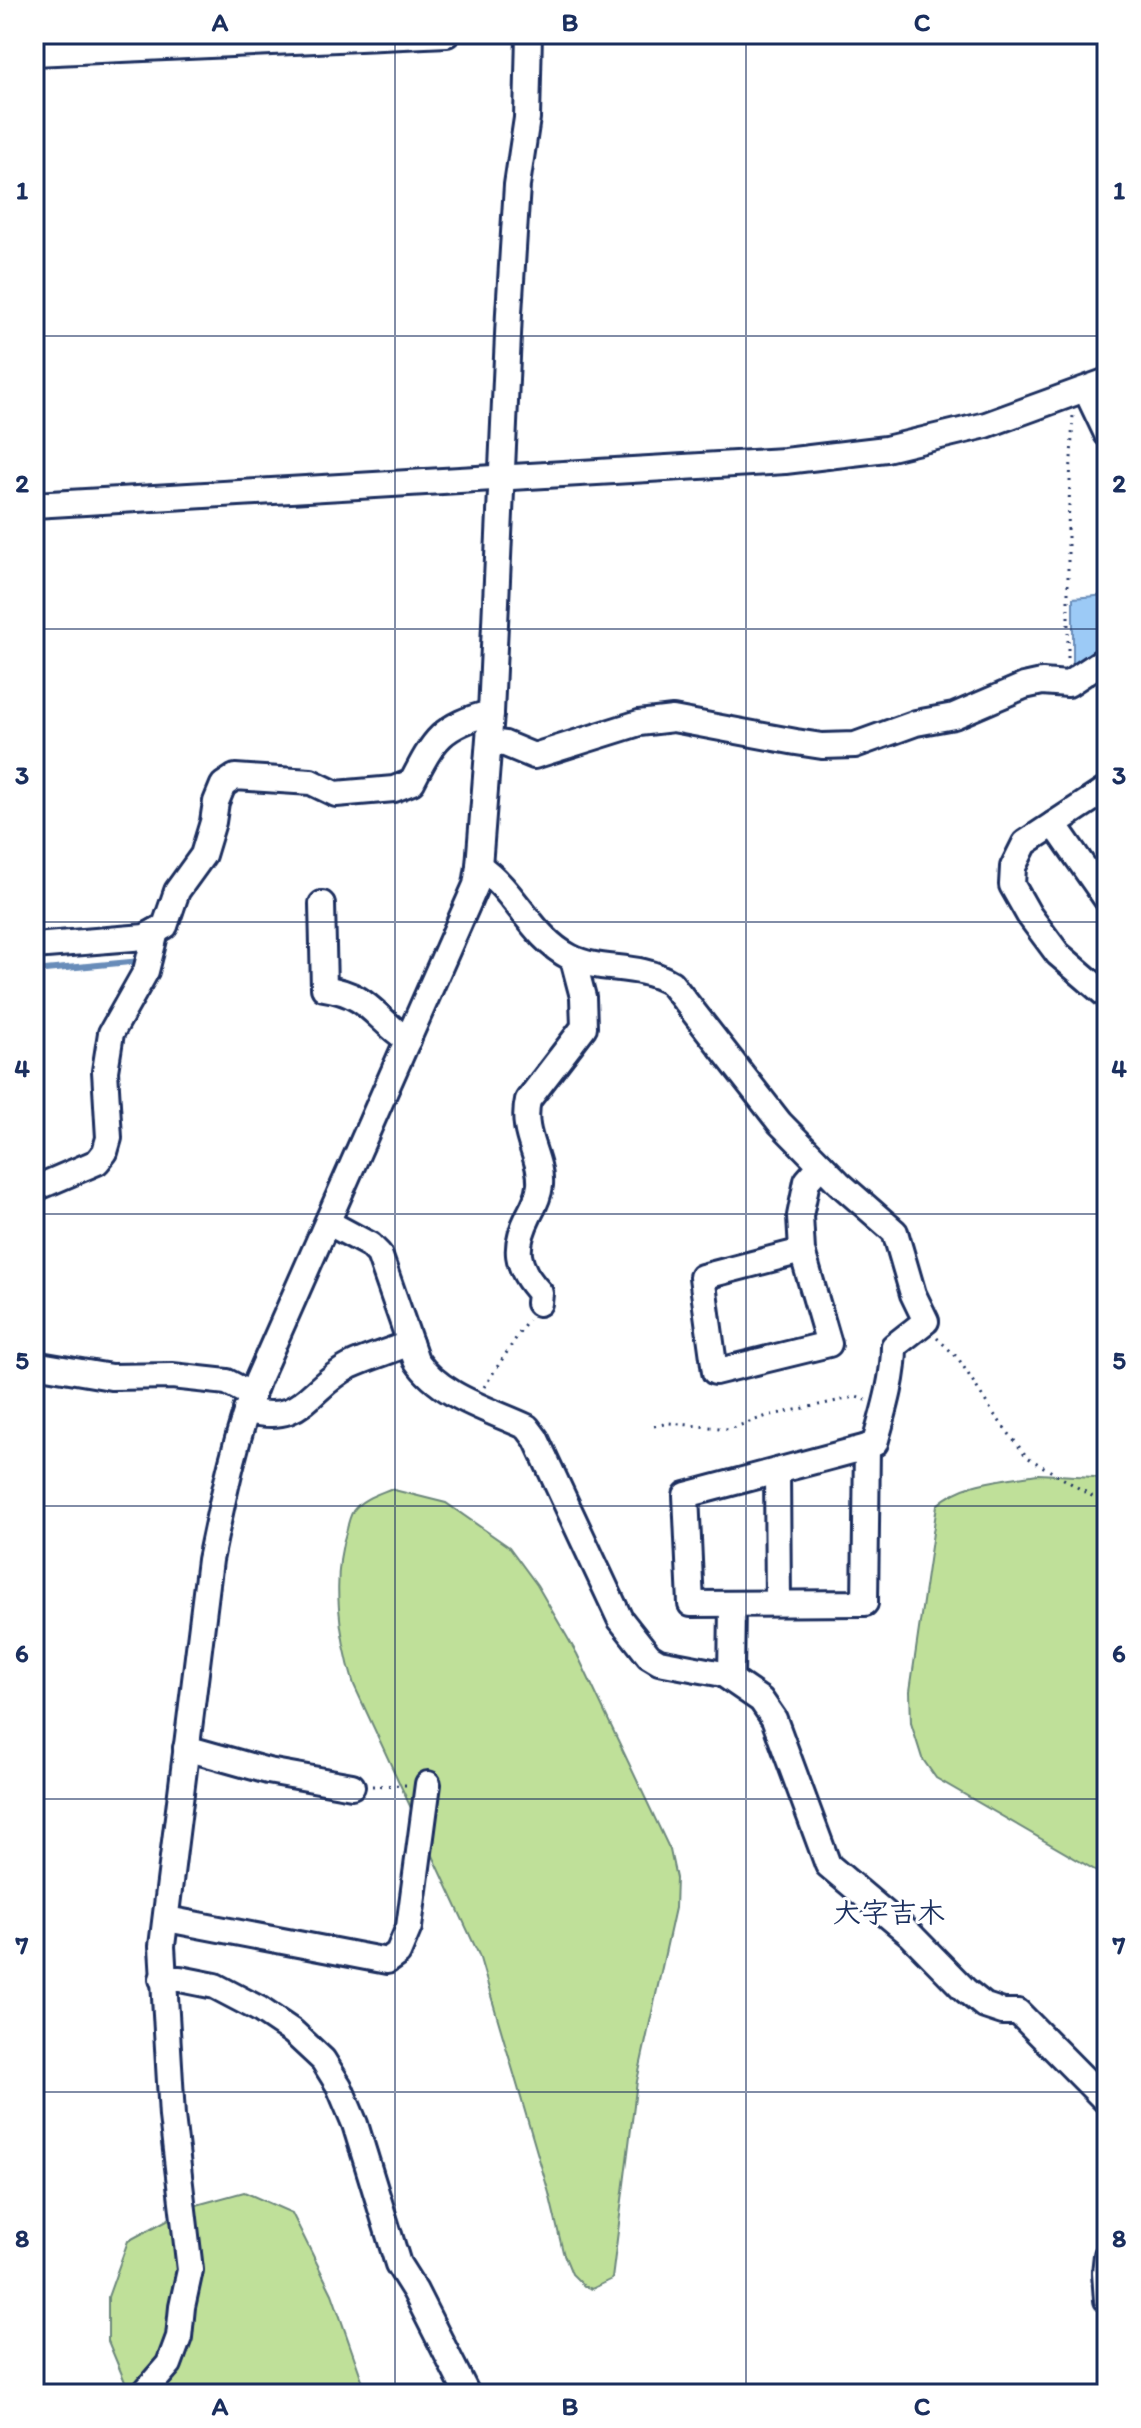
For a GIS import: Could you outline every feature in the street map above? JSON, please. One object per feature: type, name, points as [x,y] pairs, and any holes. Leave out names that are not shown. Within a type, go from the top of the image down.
[{"type":"street","points":[[34,53],[447,34]]},
{"type":"street","points":[[143,2394],[169,2364],[179,2337],[190,2270],[172,2116],[162,1946],[210,1560],[228,1477],[249,1403],[303,1274],[329,1223],[476,885],[491,713],[515,213],[527,118],[529,34]]},
{"type":"street","points":[[34,505],[785,461],[886,449],[986,425],[1089,388],[1107,434]]},
{"type":"street","points":[[489,742],[505,744],[534,756],[639,723],[673,719],[822,746],[855,745],[916,723],[954,716],[1024,686],[1042,682],[1068,684],[1107,658]]},
{"type":"street","points":[[34,946],[145,937],[165,926],[177,891],[203,855],[223,785],[235,777],[311,782],[336,794],[394,789],[412,782],[430,746],[446,729],[491,713]]},
{"type":"street","points":[[1107,789],[1025,843],[1013,867],[1012,885],[1029,915],[1058,954],[1107,996]]},
{"type":"street","points":[[1054,824],[1107,900]]},
{"type":"street","points":[[479,866],[498,879],[548,944],[573,959],[653,973],[671,983],[780,1123],[895,1232],[913,1294],[926,1321],[894,1346],[894,1367],[875,1443],[686,1495],[691,1604],[865,1603],[867,1447]]},
{"type":"street","points":[[322,904],[324,988],[342,991],[364,1001],[393,1030],[408,1040]]},
{"type":"street","points":[[34,1189],[97,1162],[105,1152],[109,1138],[105,1071],[111,1033],[146,971],[156,931]]},
{"type":"street","points":[[539,1303],[540,1293],[524,1276],[519,1255],[519,1235],[540,1184],[525,1114],[528,1100],[584,1027],[583,997],[573,959]]},
{"type":"street","points":[[802,1251],[702,1277],[715,1372],[829,1344],[802,1251],[800,1216],[807,1181],[821,1165]]},
{"type":"street","points":[[329,1223],[370,1245],[379,1254],[416,1360],[424,1372],[445,1390],[527,1427],[536,1439],[620,1619],[649,1656],[659,1662],[723,1674],[761,1700],[774,1719],[828,1865],[911,1935],[985,2006],[1003,2012],[1018,2012],[1107,2102]]},
{"type":"street","points":[[34,1364],[111,1377],[172,1376],[227,1382],[267,1416],[294,1410],[350,1366],[410,1343]]},
{"type":"street","points":[[777,1471],[778,1603]]},
{"type":"street","points":[[731,1679],[732,1604]]},
{"type":"street","points":[[186,1748],[268,1771],[352,1786]]},
{"type":"street","points":[[167,1919],[387,1961],[398,1953],[409,1927],[428,1784]]},
{"type":"street","points":[[162,1979],[215,1986],[259,2009],[293,2032],[323,2060],[339,2086],[355,2124],[398,2264],[467,2394]]},
{"type":"street","points":[[1107,2255],[1107,2300]]},
{"type":"path","points":[[936,34],[944,34]]},
{"type":"path","points":[[1068,684],[1068,527],[1089,388]]},
{"type":"path","points":[[474,1403],[539,1303]]},
{"type":"path","points":[[926,1321],[931,1332],[958,1358],[993,1413],[1027,1457],[1102,1502],[1107,1512]]},
{"type":"path","points":[[654,1426],[669,1423],[729,1429],[767,1416],[856,1397],[885,1406]]},
{"type":"path","points":[[352,1786],[428,1784]]},
{"type":"green space","points":[[1038,1474],[1094,1477],[1107,1481],[1107,1877],[936,1778],[922,1758],[911,1723],[910,1691],[937,1505],[971,1486]]},
{"type":"green space","points":[[390,1489],[446,1503],[509,1547],[537,1585],[577,1654],[670,1850],[676,1878],[675,1908],[637,2081],[612,2279],[592,2289],[572,2274],[563,2252],[549,2193],[479,1955],[354,1685],[349,1666],[339,1607],[342,1548],[356,1507]]},
{"type":"green space","points":[[244,2192],[292,2213],[332,2294],[367,2394],[130,2394],[108,2341],[108,2297],[128,2241],[193,2206]]},
{"type":"water","points":[[1107,595],[1107,651],[1073,673],[1073,598]]},
{"type":"waterway","points":[[34,971],[141,961]]},
{"type":"district","name":"大字吉木","points":[[889,1912]]}]
